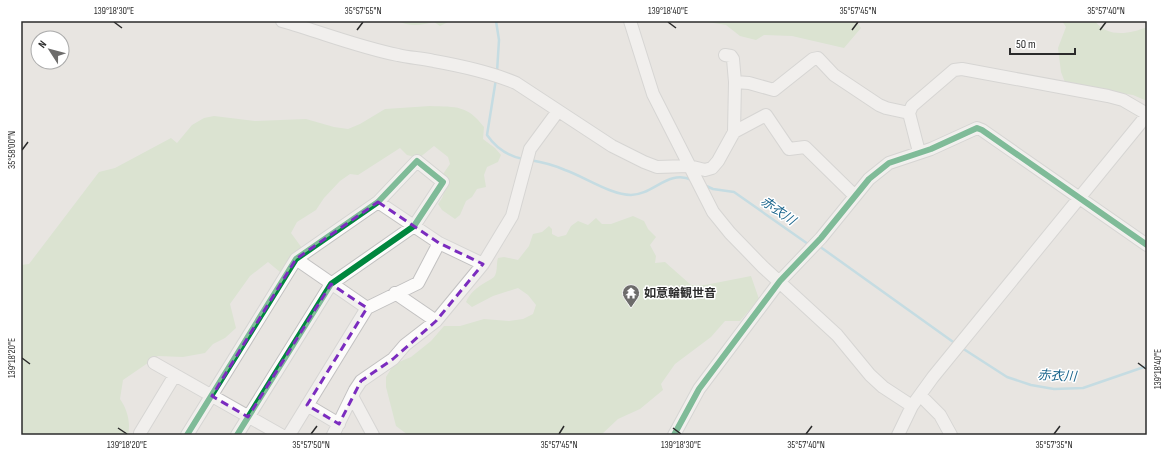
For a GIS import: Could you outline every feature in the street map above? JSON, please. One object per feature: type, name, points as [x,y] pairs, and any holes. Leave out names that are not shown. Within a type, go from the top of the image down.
[{"type":"street","points":[[282,21],[359,46],[400,56],[477,70],[507,79],[516,83],[612,146],[644,162],[662,167],[689,166],[705,170],[712,168],[724,153],[734,132],[735,82],[733,59],[731,56],[725,55]]},
{"type":"street","points":[[630,21],[653,94],[712,212],[730,233],[837,335],[870,375],[883,387],[912,406]]},
{"type":"street","points":[[735,82],[749,83],[774,90],[814,59],[818,58],[834,74],[879,105],[910,113]]},
{"type":"street","points":[[898,435],[912,406],[920,394],[1147,114],[1123,100],[1108,96],[962,69],[954,70],[912,106],[910,113],[920,152]]},
{"type":"street","points":[[333,435],[361,381],[393,359],[405,345],[436,320],[483,264],[512,216],[530,149],[558,111]]},
{"type":"street","points":[[734,132],[766,115],[789,149],[805,147],[855,196]]},
{"type":"street","points":[[674,435],[699,389],[780,281],[827,232],[855,196],[880,169],[889,163],[931,149],[977,128],[1147,245]]},
{"type":"street","points":[[187,435],[296,259],[378,202],[417,162],[443,182],[414,226],[331,284],[238,435]]},
{"type":"street","points":[[378,202],[439,243],[483,264]]},
{"type":"street","points":[[289,435],[367,308],[418,283],[439,243]]},
{"type":"street","points":[[296,259],[367,308]]},
{"type":"street","points":[[395,293],[436,320]]},
{"type":"street","points":[[154,363],[281,435]]},
{"type":"street","points":[[140,433],[175,375]]},
{"type":"street","points":[[920,394],[940,415],[951,435]]},
{"type":"street","points":[[352,396],[373,435]]},
{"type":"street","points":[[307,405],[339,424]]},
{"type":"highlighted area","points":[[378,202],[439,243],[483,264],[436,321],[393,359],[361,381],[339,424],[307,405],[367,308],[331,284],[248,417],[212,396],[296,259]]},
{"type":"green space","points":[[398,21],[450,21],[440,26],[434,22],[416,25]]},
{"type":"green space","points":[[701,21],[856,21],[861,28],[844,48],[792,36],[764,35],[756,40],[740,36],[726,25]]},
{"type":"green space","points":[[1062,21],[1095,21],[1106,30],[1119,33],[1126,33],[1147,27],[1147,101],[1133,95],[1066,85],[1061,72],[1058,48],[1066,27]]},
{"type":"green space","points":[[430,106],[454,107],[467,111],[484,127],[483,139],[495,148],[501,155],[498,162],[487,167],[484,175],[486,187],[477,189],[472,197],[466,201],[460,215],[455,219],[442,210],[438,204],[442,198],[448,181],[443,174],[450,164],[448,157],[434,146],[419,158],[407,155],[400,148],[358,175],[350,174],[340,181],[324,198],[316,210],[297,222],[291,233],[302,248],[290,257],[280,272],[268,262],[250,276],[230,304],[236,328],[225,338],[213,344],[205,353],[183,357],[158,356],[123,380],[120,399],[128,416],[128,435],[21,435],[21,265],[29,264],[99,172],[115,168],[171,138],[177,143],[192,125],[204,118],[214,116],[255,121],[306,119],[334,127],[348,129],[360,124],[385,109]]},
{"type":"green space","points":[[633,216],[644,221],[648,229],[656,237],[650,245],[656,256],[655,263],[665,262],[691,285],[705,285],[751,276],[759,299],[740,321],[725,321],[711,337],[675,364],[661,384],[663,390],[640,409],[618,419],[601,435],[408,435],[396,426],[386,387],[386,377],[394,364],[411,357],[431,341],[444,326],[460,326],[484,319],[509,321],[523,319],[533,314],[536,305],[528,295],[518,288],[493,296],[472,307],[466,302],[474,290],[494,277],[498,258],[504,257],[518,260],[529,246],[533,234],[542,232],[549,226],[552,229],[552,234],[558,237],[566,235],[571,226],[578,221],[588,225],[596,218],[602,224],[611,224]]},
{"type":"waterway","name":"赤衣川","points":[[496,21],[499,40],[497,72]]},
{"type":"waterway","name":"赤衣川","points":[[496,79],[487,135],[494,144],[503,151],[512,156],[523,159]]},
{"type":"waterway","name":"赤衣川","points":[[530,160],[573,173],[615,192],[631,195],[639,194],[675,178],[683,177],[692,180]]},
{"type":"waterway","name":"赤衣川","points":[[704,185],[713,189],[734,192],[808,244]]},
{"type":"waterway","name":"赤衣川","points":[[819,246],[956,344]]},
{"type":"waterway","name":"赤衣川","points":[[962,348],[1007,377],[1031,385],[1054,389],[1083,388],[1147,366]]},
{"type":"cycle path","points":[[674,435],[699,389],[780,281],[821,238],[869,179],[889,163],[931,149],[977,128],[1147,245]]},
{"type":"cycle path","points":[[187,435],[296,259],[378,202],[417,161],[443,182],[414,226],[331,284],[237,435]]},
{"type":"place","name":"如意輪観世音","points":[[631,308]]}]
